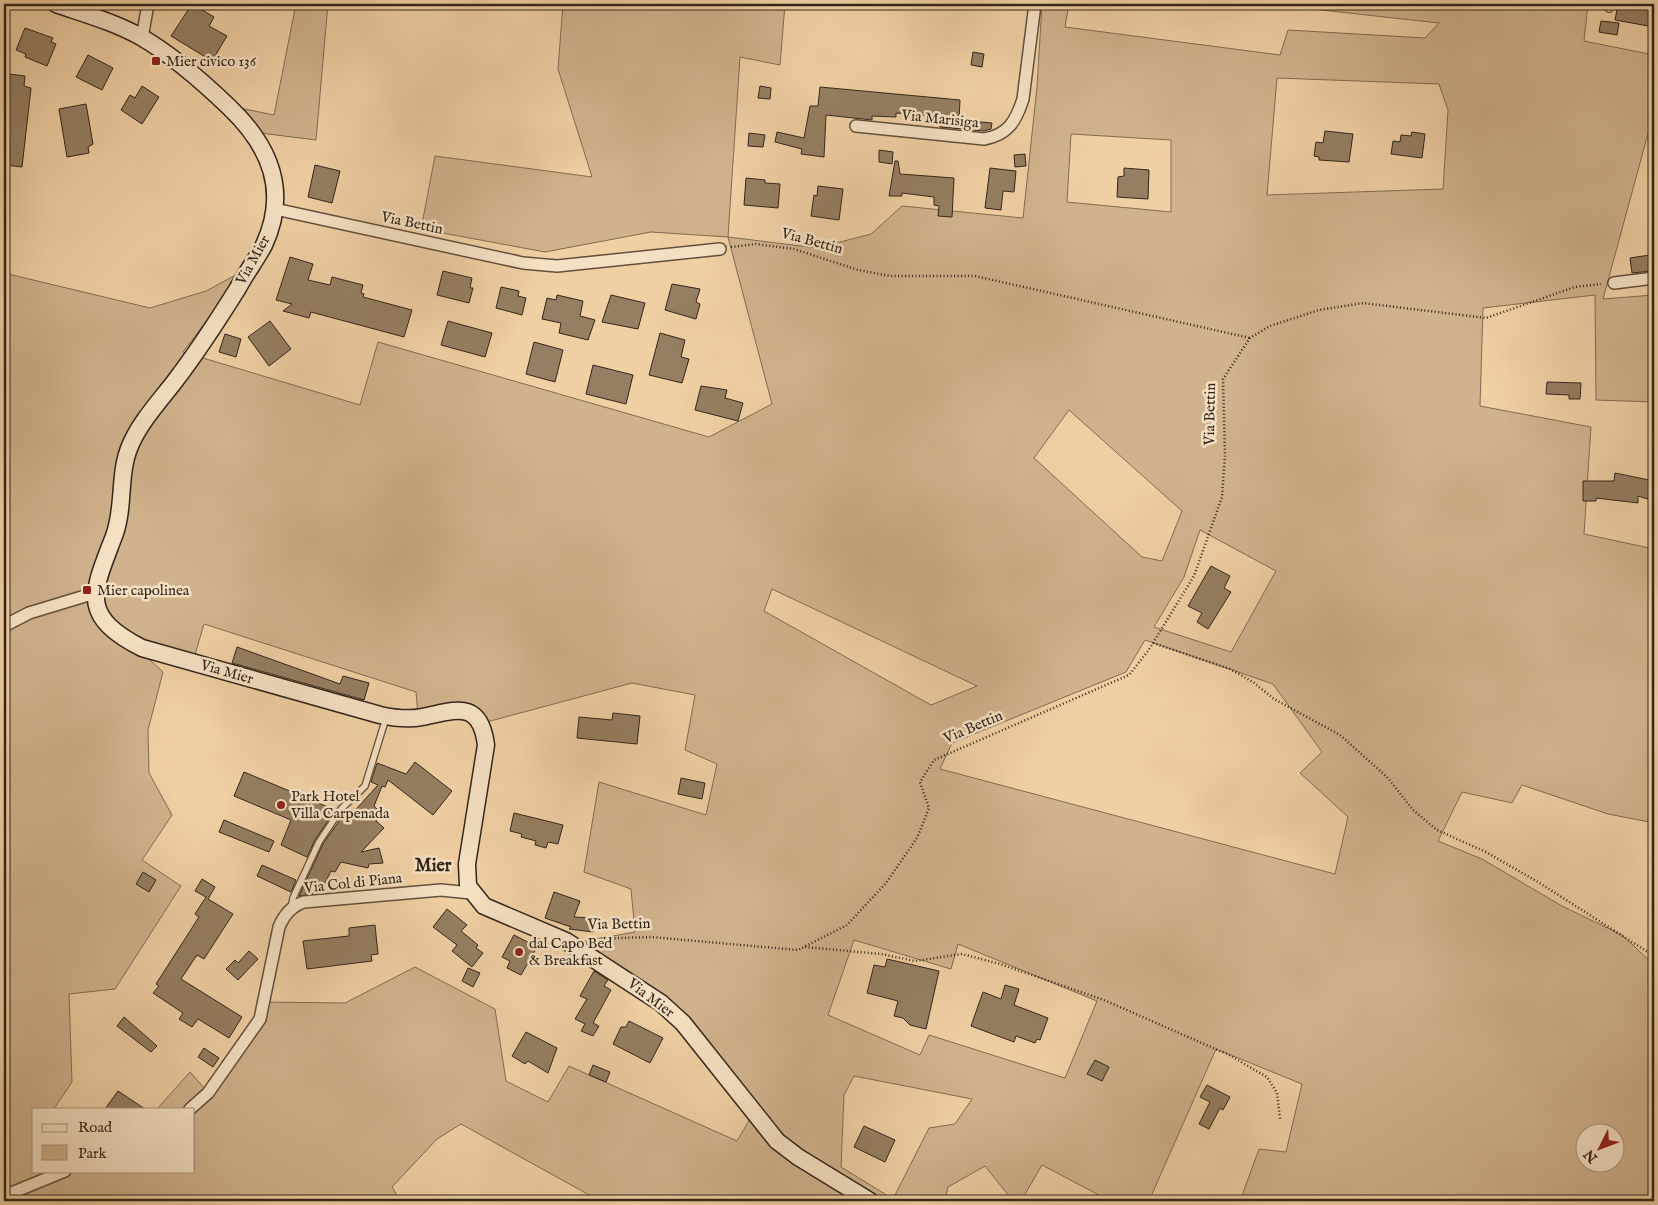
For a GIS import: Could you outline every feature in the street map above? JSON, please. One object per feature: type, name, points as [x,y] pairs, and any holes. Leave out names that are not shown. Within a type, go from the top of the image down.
[{"type":"street","name":"Via Mier","points":[[56,4],[104,20],[142,38],[174,61],[223,101],[254,136],[273,173],[275,209],[268,233],[257,258],[225,309],[150,414],[130,447],[124,467],[122,508],[117,529],[94,593],[102,618],[116,632],[142,648],[387,716],[408,719],[452,710],[461,710],[476,719],[481,726],[486,745],[466,877],[471,893],[491,911],[566,941],[643,990],[673,1014],[768,1131],[786,1150],[870,1201]]},
{"type":"street","points":[[142,38],[148,4]]},
{"type":"street","name":"Via Marisiga","points":[[856,126],[984,139],[997,137],[1009,129],[1018,114],[1023,99],[1035,4]]},
{"type":"street","name":"Via Bettin","points":[[275,209],[523,262],[557,266],[720,249]]},
{"type":"street","points":[[1614,282],[1654,278]]},
{"type":"street","points":[[4,626],[29,613],[94,593]]},
{"type":"street","name":"Via Col di Piana","points":[[191,1108],[208,1093],[260,1019],[276,936],[282,920],[290,909],[304,902],[362,896],[441,890],[471,893]]},
{"type":"street","points":[[4,1196],[63,1172]]},
{"type":"lane","points":[[290,909],[293,898],[319,842],[342,809],[365,786],[387,716]]},
{"type":"path","name":"Via Bettin","points":[[720,249],[756,244],[794,249],[858,270],[890,276],[975,276],[1250,338]]},
{"type":"path","name":"Via Bettin","points":[[566,941],[651,938],[798,950],[847,924],[886,883],[917,838],[928,808],[920,782],[934,760],[1129,675],[1153,643],[1194,576],[1222,497],[1225,456],[1223,379],[1250,338],[1270,326],[1319,310],[1363,303],[1486,318],[1575,287],[1614,282]]},
{"type":"path","points":[[1153,643],[1230,669],[1253,682],[1274,698],[1340,735],[1387,777],[1414,810],[1438,830],[1486,852],[1538,882],[1654,956]]},
{"type":"path","points":[[804,947],[881,954],[915,961],[962,954],[1000,964],[1104,1000],[1229,1055],[1267,1077],[1277,1093],[1280,1119]]},
{"type":"green space","points":[[296,4],[328,4],[316,140],[260,133],[215,103],[274,115]]},
{"type":"green space","points":[[563,4],[785,4],[780,65],[740,57],[728,237],[651,232],[545,252],[421,229],[435,156],[592,177],[558,69]]},
{"type":"green space","points":[[1042,4],[1069,4],[1065,27],[1280,55],[1288,30],[1425,38],[1439,23],[1267,4],[1588,4],[1584,41],[1654,55],[1654,131],[1649,130],[1603,299],[1654,295],[1654,402],[1596,400],[1595,295],[1483,308],[1480,406],[1591,427],[1584,534],[1654,549],[1654,823],[1608,814],[1522,785],[1512,803],[1462,792],[1438,841],[1482,859],[1562,906],[1622,935],[1654,965],[1654,1201],[1240,1201],[1259,1149],[1286,1152],[1302,1084],[1216,1049],[1149,1201],[1110,1201],[1042,1165],[1021,1201],[1013,1201],[985,1166],[948,1187],[945,1201],[600,1201],[461,1124],[437,1139],[392,1187],[400,1201],[4,1201],[4,273],[150,308],[206,291],[245,270],[183,352],[360,405],[378,342],[709,437],[772,404],[728,237],[817,248],[871,234],[902,206],[1023,218],[1037,87]],"holes":[[[1277,78],[1439,84],[1448,110],[1443,189],[1267,195]],[[1071,134],[1171,140],[1171,212],[1067,202]],[[1069,410],[1182,511],[1162,561],[1142,557],[1034,458]],[[1200,530],[1276,571],[1231,652],[1154,627],[1184,577]],[[772,589],[977,686],[931,705],[764,611]],[[204,624],[416,692],[418,715],[468,709],[483,723],[632,683],[695,695],[685,750],[717,764],[706,815],[599,782],[584,872],[631,889],[635,932],[580,942],[676,1011],[755,1110],[737,1141],[569,1066],[548,1102],[506,1081],[495,1009],[415,967],[345,1003],[262,1002],[258,1019],[206,1090],[190,1072],[158,1108],[195,1108],[195,1172],[32,1172],[32,1108],[55,1108],[72,1082],[69,994],[115,989],[181,886],[142,860],[172,815],[149,773],[148,730],[163,672],[139,650],[192,665]],[[1145,640],[1273,684],[1322,752],[1300,773],[1348,817],[1335,874],[940,769],[952,743],[1126,672]],[[854,940],[951,969],[958,944],[1097,1001],[1065,1078],[929,1035],[920,1055],[828,1015]],[[854,1076],[972,1099],[955,1124],[929,1128],[893,1199],[841,1167],[844,1095]]]},
{"type":"building","points":[[192,4],[214,17],[209,26],[227,36],[212,61],[171,36]]},
{"type":"building","points":[[1618,4],[1654,4],[1654,27],[1615,20]]},
{"type":"building","points":[[1601,21],[1619,23],[1617,35],[1599,32]]},
{"type":"building","points":[[25,28],[53,38],[51,42],[56,44],[47,66],[25,57],[26,54],[16,50]]},
{"type":"building","points":[[973,52],[984,54],[982,67],[971,65]]},
{"type":"building","points":[[88,55],[113,68],[102,90],[76,77]]},
{"type":"building","points":[[9,74],[25,76],[24,86],[31,88],[22,167],[4,165],[4,122]]},
{"type":"building","points":[[142,86],[159,97],[142,124],[121,110],[130,95],[135,98]]},
{"type":"building","points":[[760,86],[771,88],[770,99],[758,98]]},
{"type":"building","points":[[820,87],[960,100],[959,120],[992,123],[991,129],[984,131],[940,127],[941,116],[896,113],[896,117],[872,116],[872,120],[826,115],[824,157],[801,154],[802,149],[775,142],[777,132],[804,138],[810,106],[818,106]]},
{"type":"building","points":[[86,104],[93,144],[88,147],[89,153],[67,157],[59,109]]},
{"type":"building","points":[[1325,131],[1353,134],[1349,162],[1319,160],[1319,157],[1314,156],[1316,142],[1323,143]]},
{"type":"building","points":[[1412,132],[1425,134],[1422,158],[1391,154],[1393,141],[1400,142],[1401,135],[1411,136]]},
{"type":"building","points":[[749,133],[765,135],[763,147],[748,146]]},
{"type":"building","points":[[879,150],[893,152],[892,164],[879,162]]},
{"type":"building","points":[[1025,154],[1026,166],[1015,167],[1014,155]]},
{"type":"building","points":[[895,161],[898,161],[900,174],[954,178],[952,217],[938,216],[939,206],[934,205],[934,197],[902,193],[902,196],[889,196]]},
{"type":"building","points":[[315,165],[340,171],[332,203],[308,197]]},
{"type":"building","points":[[990,168],[1016,171],[1014,192],[1003,191],[1001,210],[985,208]]},
{"type":"building","points":[[1124,168],[1149,170],[1148,199],[1117,197],[1118,177],[1124,176]]},
{"type":"building","points":[[746,178],[765,180],[765,183],[780,184],[778,208],[744,205]]},
{"type":"building","points":[[818,186],[843,189],[839,220],[811,216],[814,195],[817,196]]},
{"type":"building","points":[[1650,255],[1652,271],[1632,273],[1630,258]]},
{"type":"building","points":[[290,257],[313,264],[308,280],[330,285],[332,277],[363,285],[361,293],[364,294],[363,297],[412,310],[404,337],[311,312],[309,318],[283,311],[292,304],[276,300]]},
{"type":"building","points":[[443,271],[472,278],[470,288],[473,288],[469,303],[437,295]]},
{"type":"building","points":[[672,284],[700,289],[696,302],[700,304],[696,319],[665,310]]},
{"type":"building","points":[[501,287],[519,291],[518,296],[526,298],[522,315],[496,308]]},
{"type":"building","points":[[557,295],[583,301],[580,316],[595,320],[588,340],[559,333],[561,323],[542,319],[547,298],[556,300]]},
{"type":"building","points":[[611,295],[645,303],[638,329],[602,322]]},
{"type":"building","points":[[270,321],[291,349],[269,366],[248,337]]},
{"type":"building","points":[[448,321],[492,333],[485,357],[441,345]]},
{"type":"building","points":[[660,333],[685,340],[681,357],[689,359],[682,383],[649,375]]},
{"type":"building","points":[[225,334],[241,339],[236,357],[219,352]]},
{"type":"building","points":[[534,342],[563,350],[555,382],[526,374]]},
{"type":"building","points":[[593,365],[633,375],[626,404],[586,394]]},
{"type":"building","points":[[1547,382],[1581,383],[1580,399],[1569,399],[1569,395],[1546,394]]},
{"type":"building","points":[[701,386],[727,390],[725,398],[743,403],[738,421],[695,410]]},
{"type":"building","points":[[1615,473],[1654,481],[1654,501],[1638,496],[1638,503],[1596,498],[1596,501],[1583,501],[1583,481],[1614,481]]},
{"type":"building","points":[[1211,566],[1230,576],[1224,588],[1231,592],[1208,629],[1197,622],[1202,613],[1188,606]]},
{"type":"building","points":[[237,647],[340,684],[343,676],[369,683],[364,700],[232,663]]},
{"type":"building","points":[[613,713],[640,716],[637,744],[577,738],[579,717],[612,720]]},
{"type":"building","points":[[415,762],[452,791],[433,815],[388,780],[385,787],[382,786],[374,806],[382,814],[376,821],[384,828],[361,852],[379,848],[383,863],[369,864],[368,868],[341,862],[335,872],[331,871],[320,893],[299,896],[323,844],[344,814],[349,817],[378,785],[371,782],[377,763],[406,774]]},
{"type":"building","points":[[244,772],[335,810],[315,840],[307,857],[281,845],[291,820],[234,796]]},
{"type":"building","points":[[681,778],[705,783],[702,799],[678,794]]},
{"type":"building","points":[[514,813],[563,825],[558,844],[548,842],[546,848],[535,845],[536,841],[521,837],[522,834],[510,831]]},
{"type":"building","points":[[224,820],[274,841],[269,852],[219,832]]},
{"type":"building","points":[[262,865],[296,880],[291,892],[257,876]]},
{"type":"building","points":[[143,872],[156,880],[149,892],[136,884]]},
{"type":"building","points":[[202,879],[215,887],[208,899],[233,914],[204,959],[197,955],[181,979],[242,1017],[229,1038],[198,1019],[192,1027],[179,1019],[183,1013],[153,993],[159,986],[156,984],[199,917],[195,914],[206,897],[195,891]]},
{"type":"building","points":[[554,892],[580,901],[574,917],[594,918],[593,932],[569,929],[571,927],[545,918]]},
{"type":"building","points":[[447,909],[467,925],[461,931],[478,945],[476,948],[483,953],[472,967],[452,951],[457,945],[433,927]]},
{"type":"building","points":[[375,925],[378,954],[371,955],[372,961],[307,969],[303,941],[349,936],[349,928]]},
{"type":"building","name":"dal Capo Bed & Breakfast","points":[[514,935],[537,947],[521,975],[507,968],[510,961],[502,957]]},
{"type":"building","points":[[249,951],[258,959],[238,980],[226,969],[235,960],[238,963]]},
{"type":"building","points":[[887,959],[939,971],[926,1029],[910,1025],[903,1018],[894,1016],[898,1001],[867,993],[874,965],[885,967]]},
{"type":"building","points":[[468,968],[480,973],[473,987],[462,981]]},
{"type":"building","points":[[594,971],[608,980],[604,986],[611,990],[593,1023],[599,1026],[593,1036],[581,1031],[585,1024],[575,1019],[587,999],[580,996]]},
{"type":"building","points":[[1005,985],[1019,989],[1014,1005],[1048,1018],[1040,1040],[1037,1039],[1035,1043],[1016,1036],[1014,1042],[971,1026],[983,992],[1001,999]]},
{"type":"building","points":[[124,1017],[157,1046],[151,1052],[117,1026]]},
{"type":"building","points":[[629,1021],[663,1038],[650,1063],[613,1044],[621,1027],[626,1027]]},
{"type":"building","points":[[526,1032],[557,1048],[548,1073],[528,1061],[525,1064],[512,1056]]},
{"type":"building","points":[[204,1048],[219,1058],[213,1067],[198,1057]]},
{"type":"building","points":[[1095,1060],[1109,1067],[1102,1081],[1087,1074]]},
{"type":"building","points":[[593,1065],[610,1072],[606,1082],[589,1075]]},
{"type":"building","points":[[1207,1085],[1230,1097],[1223,1110],[1220,1108],[1209,1129],[1199,1124],[1210,1102],[1200,1097]]},
{"type":"building","points":[[118,1091],[144,1108],[106,1108]]},
{"type":"building","points":[[864,1126],[895,1140],[885,1162],[854,1147]]},
{"type":"place","name":"Mier civico 136","points":[[156,61]]},
{"type":"place","name":"Mier capolinea","points":[[87,590]]},
{"type":"place","name":"Park Hotel Villa Carpenada","points":[[281,805]]},
{"type":"place","name":"dal Capo Bed & Breakfast","points":[[519,952]]},
{"type":"district","name":"Mier","points":[[433,866]]}]
